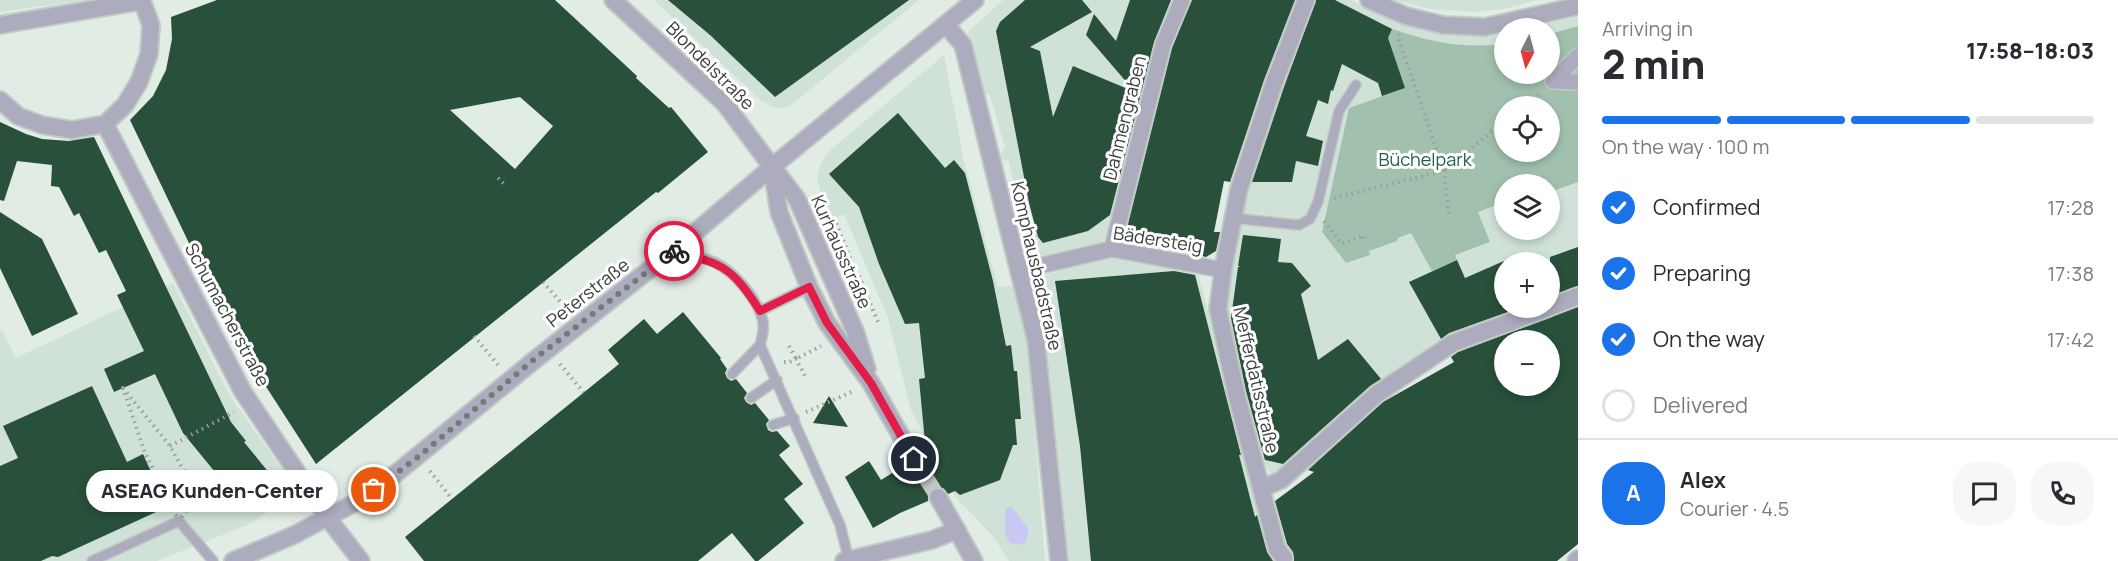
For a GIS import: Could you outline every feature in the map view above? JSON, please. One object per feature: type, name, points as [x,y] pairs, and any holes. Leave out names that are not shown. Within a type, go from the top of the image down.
[{"type":"street","name":"Blondelstraße","points":[[614,0],[725,104],[772,167]]},
{"type":"street","name":"Peterstraße","points":[[233,561],[282,542],[360,500],[418,457],[673,251],[975,0]]},
{"type":"street","name":"Dahmengraben","points":[[1112,249],[1163,45],[1182,0]]},
{"type":"street","name":"Mefferdatisstraße","points":[[1284,560],[1277,549],[1236,393],[1218,309],[1232,218],[1249,155],[1306,0]]},
{"type":"street","points":[[1369,0],[1406,15],[1443,24],[1485,27],[1578,6]]},
{"type":"street","points":[[0,25],[144,1],[151,25],[149,54],[139,82],[125,105],[105,124],[72,130],[42,125],[18,116],[0,100]]},
{"type":"street","name":"Komphausbadstraße","points":[[946,25],[963,45],[1036,340],[1059,561]]},
{"type":"street","points":[[1578,56],[1553,81],[1578,82]]},
{"type":"street","name":"Schumacherstraße","points":[[105,124],[243,392],[327,517],[361,561]]},
{"type":"street","name":"Kurhausstraße","points":[[772,167],[779,212],[809,287],[827,323],[871,383],[914,459]]},
{"type":"street","name":"Kurhausstraße","points":[[772,167],[797,199],[855,332],[871,383]]},
{"type":"street","name":"Bädersteig","points":[[1018,271],[1112,249],[1223,270]]},
{"type":"street","points":[[1560,303],[1578,297]]},
{"type":"street","points":[[1262,489],[1281,480],[1377,394],[1454,343],[1520,318]]},
{"type":"street","points":[[938,497],[974,561]]},
{"type":"street","points":[[844,561],[932,540],[957,530]]},
{"type":"lane","points":[[1232,218],[1299,225],[1310,219],[1318,202],[1339,111],[1356,85]]},
{"type":"lane","points":[[673,251],[714,262],[728,270],[744,285],[760,311],[764,323],[760,345],[732,374]]},
{"type":"lane","points":[[760,311],[809,287]]},
{"type":"lane","points":[[760,345],[840,525],[849,560]]},
{"type":"lane","points":[[751,398],[777,380]]},
{"type":"lane","points":[[773,425],[794,418]]},
{"type":"lane","points":[[92,561],[178,521],[213,561]]},
{"type":"path","points":[[1406,15],[1398,37],[1444,171],[1449,217]]},
{"type":"path","points":[[1364,239],[1363,235],[1342,244],[1324,222],[1318,202],[1444,171],[1494,129]]},
{"type":"path","points":[[498,178],[505,185]]},
{"type":"path","points":[[834,218],[851,260]]},
{"type":"path","points":[[859,276],[878,322]]},
{"type":"path","points":[[543,282],[580,325]]},
{"type":"path","points":[[474,336],[511,380]]},
{"type":"path","points":[[789,346],[796,359],[838,337]]},
{"type":"path","points":[[549,349],[584,393]]},
{"type":"path","points":[[798,364],[806,378]]},
{"type":"path","points":[[794,418],[871,383]]},
{"type":"path","points":[[170,507],[146,453],[123,388],[170,446],[197,495]]},
{"type":"path","points":[[170,446],[229,416]]},
{"type":"path","points":[[418,457],[452,499]]},
{"type":"shaded area","points":[[0,0],[86,0],[0,12]]},
{"type":"shaded area","points":[[654,0],[919,0],[790,106],[783,108],[773,107],[760,100]]},
{"type":"shaded area","points":[[1003,0],[1176,0],[1108,242],[1028,261],[1019,224],[1024,222],[1008,160],[1001,159],[1000,154],[1005,148],[990,95],[984,93],[968,32]]},
{"type":"shaded area","points":[[1312,0],[1351,0],[1396,23],[1428,32],[1494,36],[1494,84],[1560,84],[1560,21],[1578,17],[1578,291],[1560,297],[1560,252],[1494,252],[1494,318],[1506,318],[1441,342],[1276,475],[1271,474],[1266,467],[1225,309],[1249,180]]},
{"type":"shaded area","points":[[1395,0],[1539,0],[1503,9],[1477,12],[1429,9]]},
{"type":"shaded area","points":[[944,55],[964,161],[998,287],[1014,286],[1028,345],[1045,561],[1009,561],[992,535],[956,498],[911,410],[888,318],[844,214],[832,219],[821,194],[817,177],[820,165],[829,151]]},
{"type":"shaded area","points":[[1111,257],[1197,269],[1270,546],[1278,561],[1069,561],[1046,336],[1031,279]]},
{"type":"shaded area","points":[[173,283],[230,396],[297,490],[252,523],[157,561],[0,561],[0,331],[2,330],[16,358]]},
{"type":"green space","name":"Büchelpark","points":[[1578,26],[1578,182],[1560,188],[1560,174],[1494,174],[1494,206],[1478,212],[1490,242],[1455,255],[1457,260],[1432,271],[1411,233],[1398,238],[1397,241],[1369,251],[1370,255],[1346,263],[1322,232],[1349,108],[1405,88],[1386,41],[1392,29],[1420,38],[1447,43],[1494,45],[1494,84],[1560,84],[1560,31]]},
{"type":"water","points":[[1008,507],[1013,508],[1029,530],[1026,541],[1020,545],[1010,543],[1005,534],[1005,511]]},
{"type":"building","points":[[217,0],[555,0],[637,76],[636,78],[669,108],[671,107],[708,152],[316,464],[234,337],[130,120],[153,96],[166,70],[172,39],[171,17]],"holes":[[[520,97],[553,126],[515,169],[450,110]]]},
{"type":"building","points":[[668,0],[909,0],[775,97],[710,35]]},
{"type":"building","points":[[1025,0],[1082,0],[1092,12],[1030,47],[1040,51],[1053,117],[1073,66],[1135,92],[1086,35],[1094,14],[1116,41],[1130,0],[1171,0],[1154,42],[1110,215],[1088,231],[1043,243],[1038,237],[1029,203],[996,31],[1000,22]]},
{"type":"building","points":[[1192,0],[1295,0],[1264,80],[1230,182],[1224,181],[1214,232],[1220,232],[1216,251],[1206,257],[1129,238],[1126,232],[1172,48]]},
{"type":"building","points":[[1316,0],[1335,0],[1392,29],[1388,38],[1405,88],[1382,96],[1378,83],[1342,64],[1328,104],[1318,100],[1306,136],[1323,141],[1318,166],[1296,161],[1292,182],[1252,182],[1284,87]]},
{"type":"building","points":[[898,113],[945,168],[954,160],[965,173],[993,281],[1006,346],[1011,345],[1014,371],[1017,371],[1021,419],[1015,419],[1017,445],[1013,445],[1000,480],[960,495],[955,491],[948,494],[943,488],[933,488],[929,492],[928,501],[873,528],[845,477],[869,461],[881,480],[905,465],[914,469],[923,464],[923,455],[926,453],[919,379],[925,378],[919,323],[905,324],[879,264],[859,207],[829,174]]},
{"type":"building","points":[[0,122],[42,139],[69,141],[94,137],[231,422],[274,479],[242,505],[183,433],[155,374],[114,392],[104,369],[144,351],[117,295],[126,291],[106,250],[99,253],[79,213],[74,216],[59,187],[51,186],[52,165],[17,161],[4,201],[0,200]]},
{"type":"building","points":[[0,212],[42,239],[78,314],[32,336],[0,268]]},
{"type":"building","points":[[1243,235],[1281,239],[1278,262],[1292,263],[1311,286],[1301,294],[1318,360],[1348,339],[1381,379],[1370,386],[1283,464],[1265,460],[1246,391],[1231,318],[1238,267],[1241,267],[1238,266]]},
{"type":"building","points":[[1578,247],[1578,286],[1560,292],[1560,253]]},
{"type":"building","points":[[1457,260],[1465,278],[1494,265],[1494,317],[1449,333],[1441,339],[1409,282]]},
{"type":"building","points":[[1174,271],[1195,275],[1255,517],[1257,515],[1267,552],[1273,561],[1091,561],[1080,446],[1055,281]]},
{"type":"building","points":[[1578,307],[1578,544],[1557,561],[1294,561],[1275,501],[1314,472],[1308,470],[1383,402],[1454,362],[1451,357],[1458,352],[1494,338],[1494,396],[1560,396],[1560,330],[1517,330],[1549,318],[1560,318],[1560,314]]},
{"type":"building","points":[[683,312],[721,358],[727,369],[725,373],[727,378],[731,381],[736,379],[747,393],[744,398],[746,402],[751,405],[755,403],[769,420],[766,424],[768,430],[777,431],[790,446],[779,455],[803,484],[784,499],[804,523],[758,561],[755,561],[732,533],[698,561],[424,561],[405,537],[619,364],[608,350],[644,319],[657,334]]},
{"type":"building","points":[[92,386],[127,462],[143,454],[167,507],[58,557],[52,556],[41,561],[0,561],[0,466],[18,458],[3,426]]},
{"type":"building","points":[[829,396],[848,427],[813,423]]},
{"type":"tunnel","points":[[914,459],[938,497]]},
{"type":"way so far","points":[[374,490],[418,457],[537,357],[674,251]]},
{"type":"place","name":"ASEAG Kunden-Center","points":[[374,490]]},
{"type":"route","points":[[674,251],[714,262],[728,270],[744,285],[760,311],[809,287],[827,323],[871,383],[914,459]]}]
